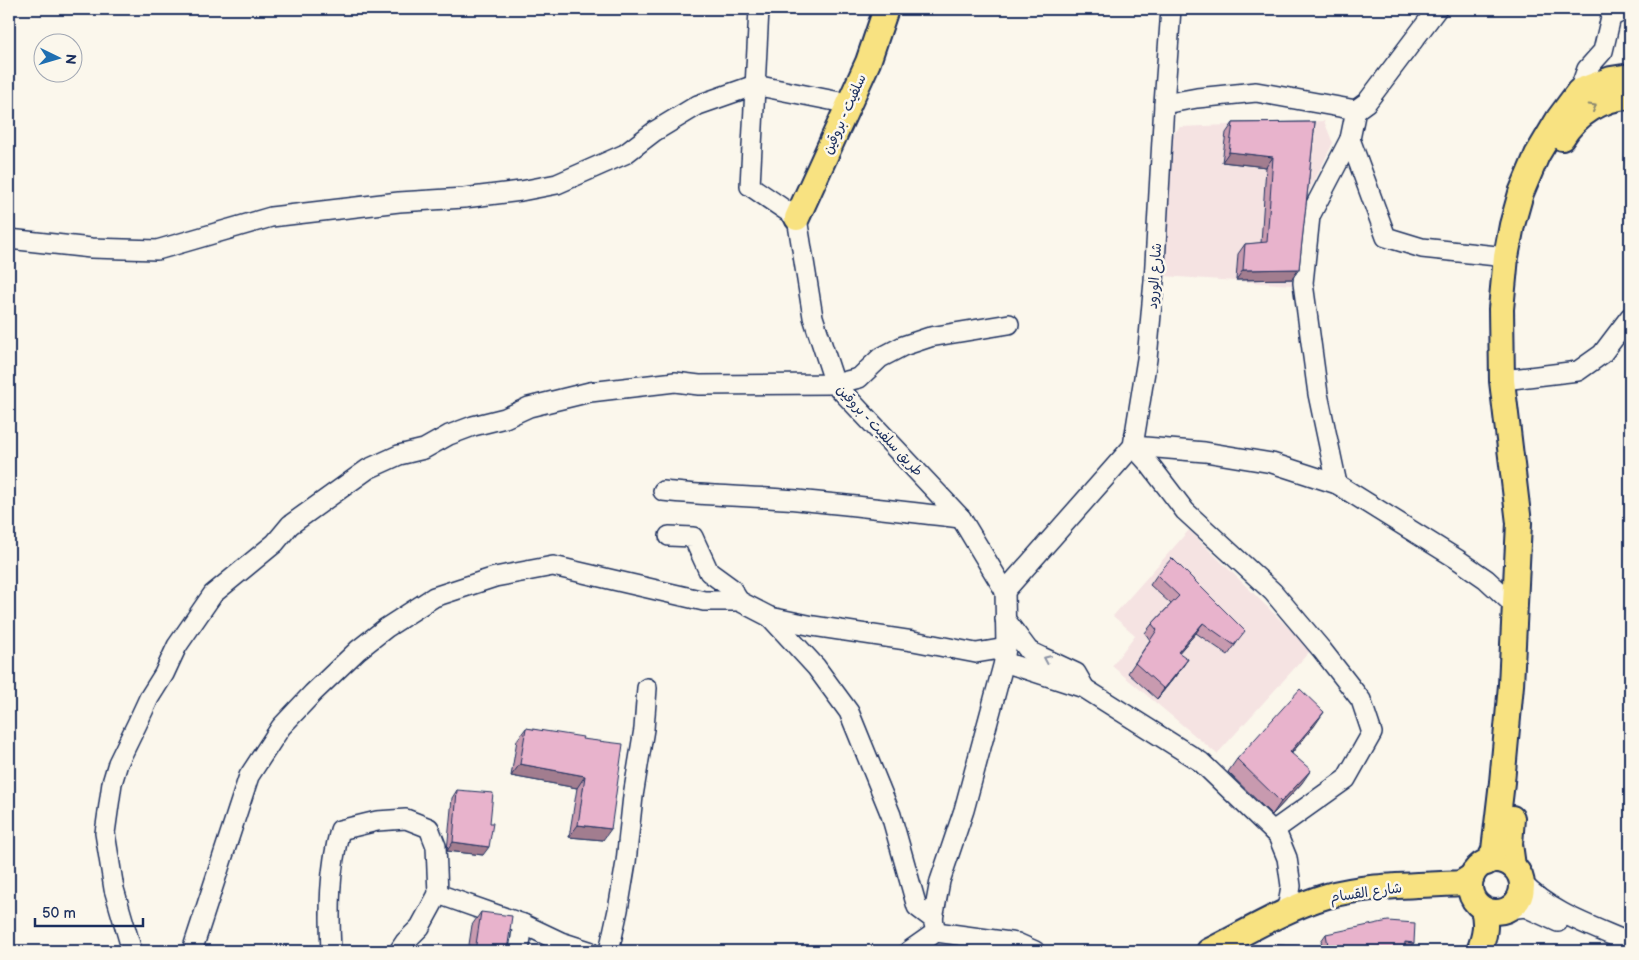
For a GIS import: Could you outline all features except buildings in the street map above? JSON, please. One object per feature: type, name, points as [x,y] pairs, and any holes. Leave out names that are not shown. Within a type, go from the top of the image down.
[{"type":"main road","name":"سلفيت - بروقين","points":[[797,218],[868,62],[886,9]]},
{"type":"main road","points":[[1479,951],[1484,938],[1491,857],[1494,850],[1502,782],[1511,686],[1515,606],[1518,523],[1502,372],[1500,309],[1506,257],[1520,193],[1537,155],[1558,118],[1579,92],[1611,78],[1630,76]]},
{"type":"main road","points":[[1228,951],[1295,918],[1332,906],[1374,900],[1460,893],[1520,898],[1510,844],[1519,733],[1527,523],[1512,379],[1512,311],[1516,259],[1532,197],[1551,155],[1566,131],[1582,114],[1602,102],[1630,97]]},
{"type":"main road","points":[[1488,951],[1488,894],[1500,860],[1517,874]]},
{"type":"main road","name":"شارع القسام","points":[[1208,951],[1282,914],[1329,896],[1373,888],[1461,883],[1488,894]]},
{"type":"street","points":[[759,9],[750,186],[797,218]]},
{"type":"street","name":"شارع الورود","points":[[1133,446],[1147,359],[1154,280],[1171,9]]},
{"type":"street","points":[[1338,484],[1318,394],[1303,283],[1310,216],[1350,139],[1356,110],[1367,102],[1437,9]]},
{"type":"street","points":[[1579,92],[1587,69],[1604,51],[1611,17],[1627,9]]},
{"type":"street","points":[[9,239],[91,248],[157,250],[271,217],[398,202],[464,198],[557,184],[624,154],[655,131],[698,105],[755,85],[850,104]]},
{"type":"street","points":[[1164,104],[1197,98],[1256,92],[1356,110]]},
{"type":"street","points":[[1350,139],[1386,236],[1422,248],[1506,257]]},
{"type":"street","name":"طريق سلفيت - بروقين","points":[[797,218],[813,317],[835,384],[961,518],[1005,591]]},
{"type":"street","points":[[1512,379],[1578,371],[1602,354],[1630,317]]},
{"type":"street","points":[[132,951],[114,889],[105,833],[112,783],[118,763],[149,698],[164,674],[177,646],[213,594],[275,543],[290,525],[368,469],[399,455],[424,450],[449,436],[473,426],[505,418],[529,407],[590,392],[675,382],[699,385],[835,384],[859,378],[880,358],[903,346],[930,336],[1009,324]]},
{"type":"street","points":[[1133,446],[1205,452],[1272,463],[1338,484],[1457,559],[1486,580],[1515,606]]},
{"type":"street","points":[[909,951],[935,926],[940,880],[964,810],[1005,655],[1005,591],[1133,446]]},
{"type":"street","points":[[1133,446],[1186,511],[1273,592],[1361,700],[1372,733],[1346,779],[1273,831]]},
{"type":"street","points":[[663,491],[706,496],[797,500],[961,518]]},
{"type":"street","points":[[669,536],[693,537],[709,572],[730,588],[740,601],[770,617],[813,626],[1005,655],[1084,688],[1201,762],[1278,836],[1283,845],[1290,871],[1290,895],[1288,904],[1282,914]]},
{"type":"street","points":[[192,951],[249,776],[281,726],[358,650],[386,628],[434,597],[495,577],[552,566],[704,601],[740,601]]},
{"type":"street","points":[[770,617],[816,667],[849,712],[891,815],[918,907],[935,926],[1017,943],[1034,951]]},
{"type":"street","points":[[1005,618],[1029,652],[1076,673],[1084,688]]},
{"type":"street","points":[[609,951],[624,872],[633,796],[644,729],[647,688]]},
{"type":"street","points":[[331,951],[331,889],[334,854],[340,830],[377,821],[406,819],[429,828],[436,846],[438,894],[420,926],[404,942],[400,951]]},
{"type":"street","points":[[1517,874],[1543,902],[1626,942]]},
{"type":"street","points":[[438,894],[523,924],[561,942],[589,951]]},
{"type":"street","points":[[1488,894],[1626,942]]},
{"type":"street","points":[[519,951],[523,924]]},
{"type":"shaded area","points":[[1324,121],[1333,143],[1304,202],[1292,285],[1164,276],[1171,136],[1180,127]]},
{"type":"shaded area","points":[[1189,530],[1311,650],[1217,754],[1112,666],[1135,635],[1113,616]]}]
